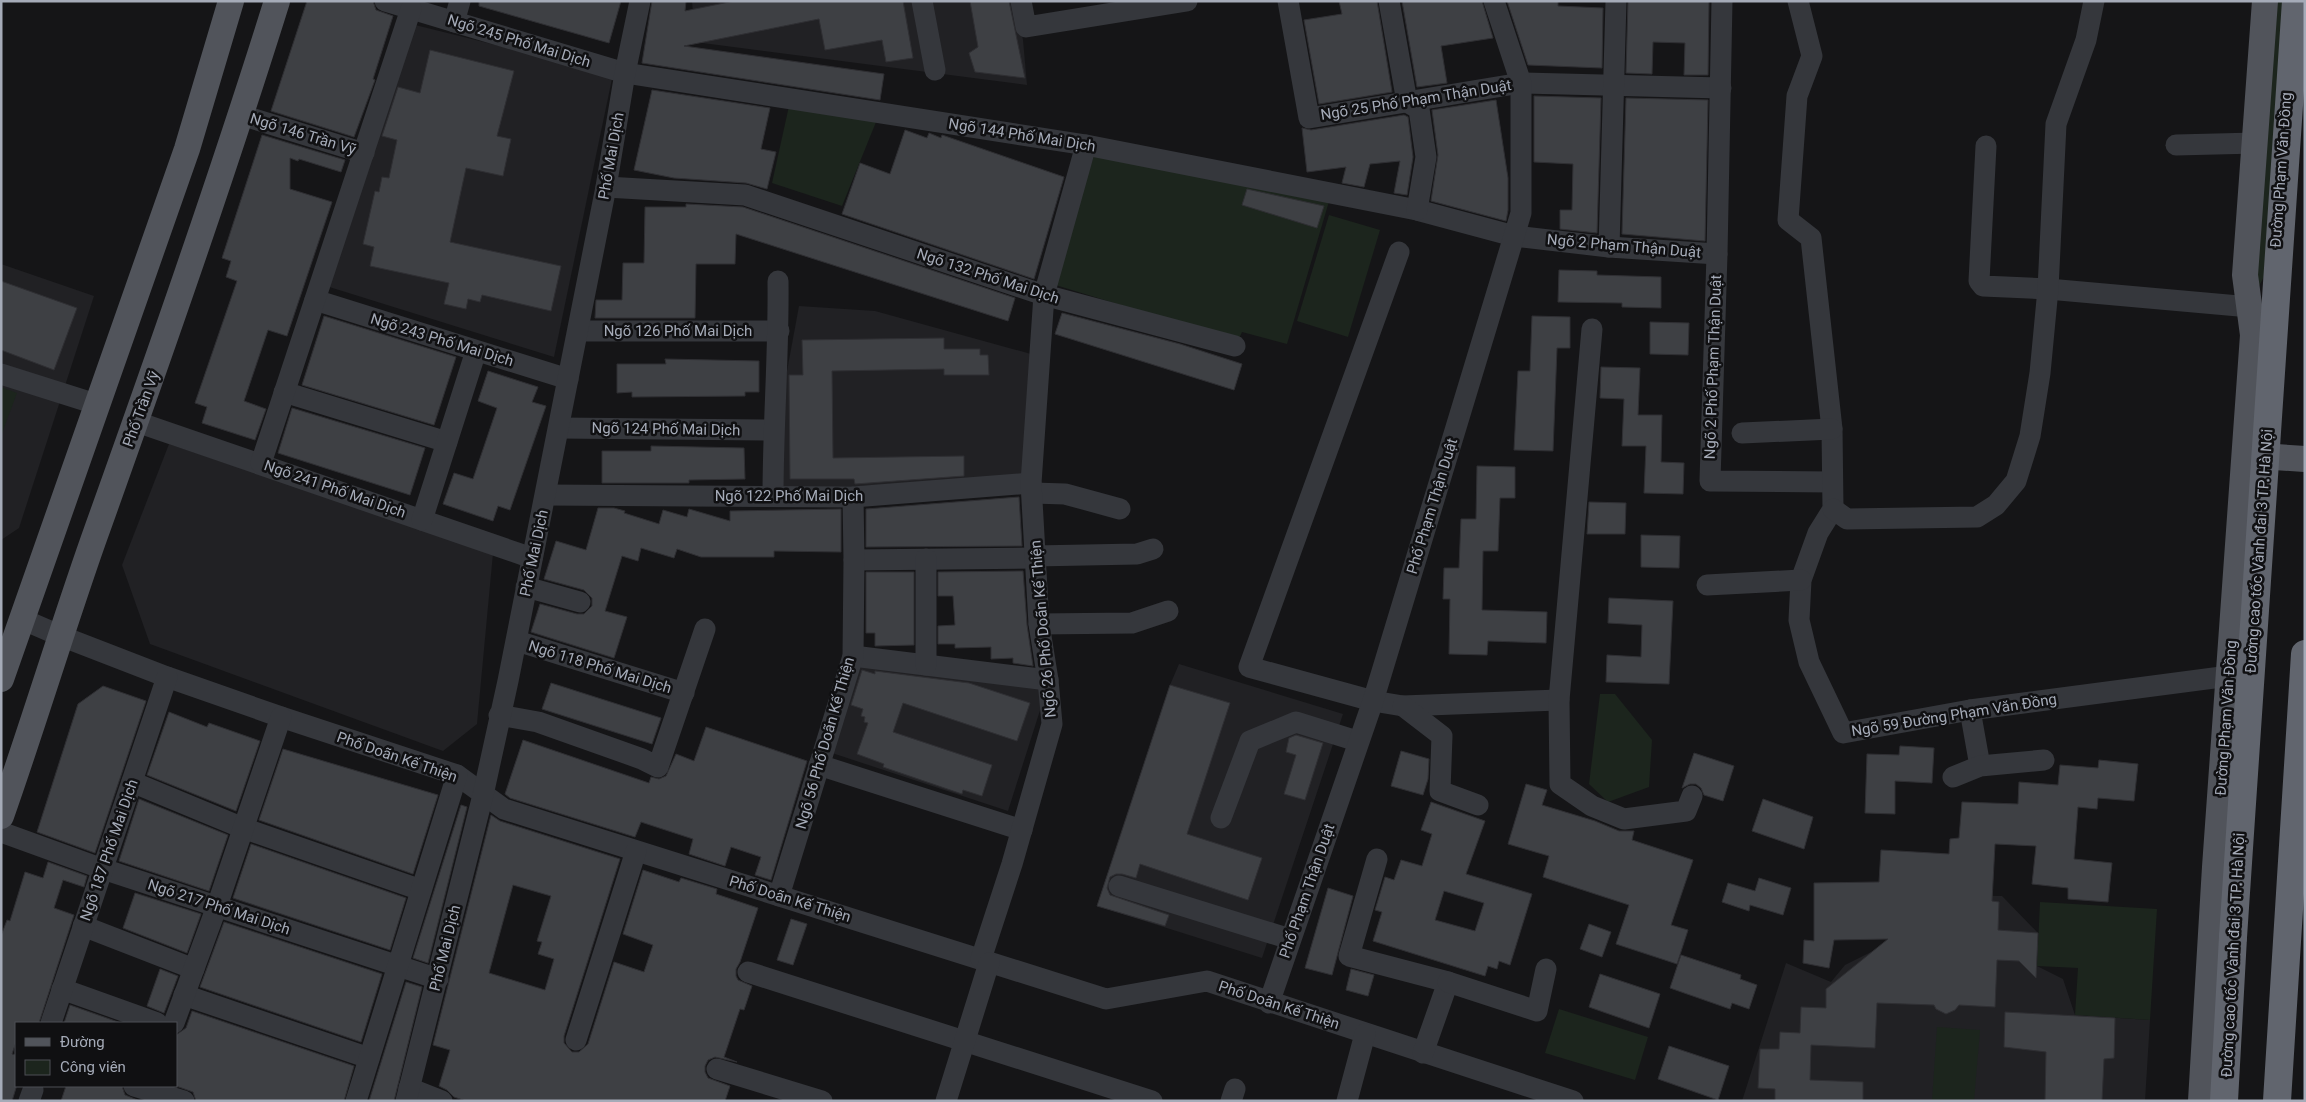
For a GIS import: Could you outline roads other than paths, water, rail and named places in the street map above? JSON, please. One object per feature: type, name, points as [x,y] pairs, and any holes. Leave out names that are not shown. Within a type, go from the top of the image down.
[{"type":"highway","name":"Đường cao tốc Vành đai 3 TP. Hà Nội","points":[[2224,1101],[2233,937],[2295,1]]},
{"type":"highway","points":[[2277,1101],[2285,940],[2305,654]]},
{"type":"main road","points":[[1,680],[24,620],[187,150],[231,1]]},
{"type":"main road","name":"Phố Trần Vỹ","points":[[1,816],[61,636],[137,422],[241,115],[276,1]]},
{"type":"main road","name":"Đường Phạm Văn Đồng","points":[[2201,1101],[2215,867],[2254,335],[2245,275],[2265,1]]},
{"type":"main road","name":"Đường Phạm Văn Đồng","points":[[2254,335],[2273,276],[2295,1]]},
{"type":"main road","points":[[2245,455],[2305,459]]},
{"type":"street","name":"Ngõ 245 Phố Mai Dịch","points":[[385,1],[625,74]]},
{"type":"street","points":[[454,22],[460,1]]},
{"type":"street","name":"Phố Mai Dịch","points":[[408,1094],[483,795],[517,641],[526,587],[546,495],[606,187],[625,74],[640,1]]},
{"type":"street","points":[[922,1],[935,70]]},
{"type":"street","points":[[1021,1],[1026,27],[1187,1]]},
{"type":"street","name":"Ngõ 25 Phố Phạm Thận Duật","points":[[1288,1],[1309,118],[1520,83],[1613,87],[1721,88]]},
{"type":"street","points":[[1389,1],[1406,102],[1419,108],[1426,157],[1417,210]]},
{"type":"street","name":"Phố Phạm Thận Duật","points":[[1269,1003],[1357,741],[1373,700],[1520,213],[1520,83],[1494,1]]},
{"type":"street","points":[[1610,247],[1616,1]]},
{"type":"street","name":"Ngõ 2 Phạm Thận Duật","points":[[1514,236],[1610,247],[1717,254],[1722,1]]},
{"type":"street","points":[[1798,1],[1812,56],[1797,96],[1788,220],[1810,238],[1832,429],[1833,509],[1847,519],[1977,517],[1996,505],[2016,480],[2030,436],[2040,373],[2048,289],[2056,124],[2086,40],[2094,1]]},
{"type":"street","points":[[261,464],[411,9]]},
{"type":"street","name":"Ngõ 144 Phố Mai Dịch","points":[[625,74],[1086,145],[1417,210],[1514,236]]},
{"type":"street","name":"Ngõ 146 Trần Vỹ","points":[[241,115],[364,153]]},
{"type":"street","points":[[2176,145],[2256,143]]},
{"type":"street","name":"Ngõ 26 Phố Doãn Kế Thiện","points":[[946,1101],[965,1041],[985,961],[1052,724],[1048,680],[1039,624],[1034,557],[1032,488],[1044,295],[1086,145]]},
{"type":"street","points":[[1986,146],[1980,283],[1986,287],[2048,289],[2250,307]]},
{"type":"street","name":"Ngõ 132 Phố Mai Dịch","points":[[606,187],[745,195],[1044,295],[1235,346]]},
{"type":"street","points":[[1399,252],[1249,667],[1373,700],[1403,706],[1559,700]]},
{"type":"street","name":"Ngõ 2 Phố Phạm Thận Duật","points":[[1717,254],[1710,481],[1832,482]]},
{"type":"street","points":[[773,496],[773,430],[779,331],[778,281]]},
{"type":"street","name":"Ngõ 243 Phố Mai Dịch","points":[[315,300],[568,379]]},
{"type":"street","points":[[1592,328],[1559,700],[1560,784],[1592,806],[1624,819],[1686,811],[1692,796]]},
{"type":"street","name":"Ngõ 126 Phố Mai Dịch","points":[[578,331],[779,331]]},
{"type":"street","points":[[422,520],[476,351]]},
{"type":"street","points":[[1,374],[98,405]]},
{"type":"street","points":[[284,392],[448,442]]},
{"type":"street","name":"Ngõ 241 Phố Mai Dịch","points":[[137,422],[532,558]]},
{"type":"street","name":"Ngõ 124 Phố Mai Dịch","points":[[559,428],[773,430]]},
{"type":"street","points":[[1742,433],[1832,429]]},
{"type":"street","name":"Ngõ 122 Phố Mai Dịch","points":[[546,495],[853,497],[1032,488],[1065,494],[1120,509]]},
{"type":"street","name":"Ngõ 56 Phố Doãn Kế Thiện","points":[[780,896],[853,656],[853,497]]},
{"type":"street","name":"Ngõ 59 Đường Phạm Văn Đồng","points":[[1833,509],[1818,533],[1800,580],[1799,620],[1809,662],[1843,733],[1970,710],[2229,676]]},
{"type":"street","points":[[854,560],[926,560],[1138,554],[1153,548]]},
{"type":"street","points":[[926,560],[926,665]]},
{"type":"street","points":[[1706,585],[1800,580]]},
{"type":"street","points":[[526,587],[580,602]]},
{"type":"street","points":[[1039,624],[1132,623],[1168,611]]},
{"type":"street","name":"Phố Doãn Kế Thiện","points":[[24,620],[168,677],[280,717],[457,775],[504,809],[1106,999],[1207,981],[1269,1003],[1573,1101]]},
{"type":"street","points":[[500,715],[538,722],[642,759],[658,767],[705,629]]},
{"type":"street","name":"Ngõ 118 Phố Mai Dịch","points":[[517,641],[684,694]]},
{"type":"street","points":[[853,656],[1048,680]]},
{"type":"street","name":"Ngõ 187 Phố Mai Dịch","points":[[51,1022],[168,677]]},
{"type":"street","points":[[1403,706],[1442,736],[1440,791],[1478,805]]},
{"type":"street","points":[[1970,710],[1980,766]]},
{"type":"street","points":[[174,1022],[217,906],[280,717]]},
{"type":"street","points":[[1221,818],[1250,741],[1296,722],[1357,741]]},
{"type":"street","points":[[1953,777],[1980,766],[2044,760]]},
{"type":"street","points":[[819,765],[1022,830]]},
{"type":"street","points":[[356,1101],[457,775]]},
{"type":"street","points":[[132,782],[243,828],[422,890]]},
{"type":"street","name":"Ngõ 217 Phố Mai Dịch","points":[[1,832],[103,869],[398,968],[438,979]]},
{"type":"street","points":[[576,1040],[636,851]]},
{"type":"street","points":[[1377,859],[1349,956],[1448,982],[1537,1011],[1546,969]]},
{"type":"street","points":[[1119,886],[1290,938]]},
{"type":"street","points":[[83,926],[194,969]]},
{"type":"street","points":[[748,972],[1152,1101]]},
{"type":"street","points":[[1424,1053],[1448,982]]},
{"type":"street","points":[[62,989],[154,1022]]},
{"type":"street","points":[[184,995],[369,1058]]},
{"type":"street","points":[[1347,1101],[1365,1034]]},
{"type":"street","points":[[716,1069],[822,1101]]},
{"type":"street","points":[[153,1092],[184,1101]]},
{"type":"street","points":[[408,1094],[442,1101]]}]
